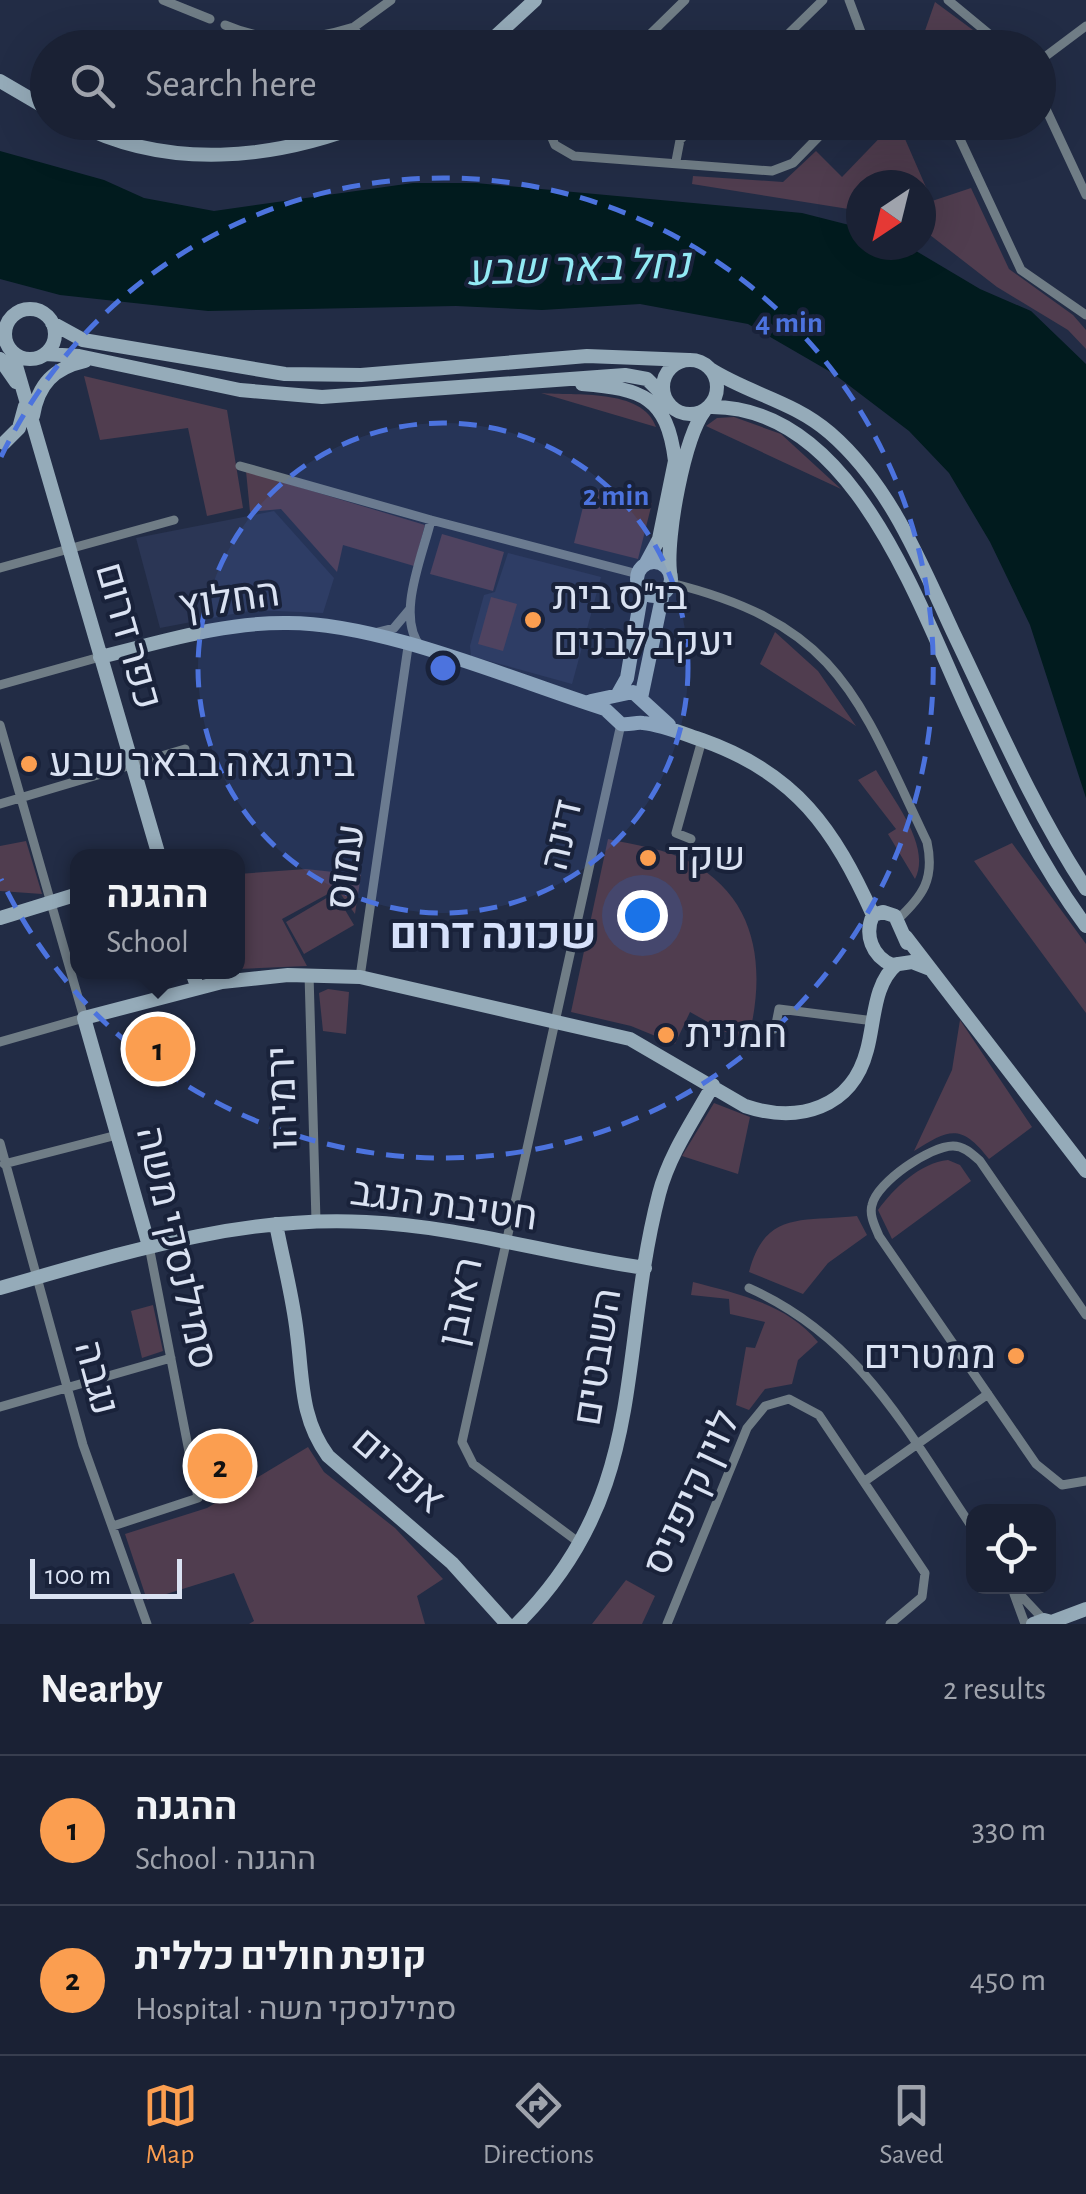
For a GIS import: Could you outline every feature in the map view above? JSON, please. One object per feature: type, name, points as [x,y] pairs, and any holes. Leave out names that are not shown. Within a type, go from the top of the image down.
[{"type":"street","points":[[163,0],[210,19]]},
{"type":"street","points":[[344,30],[354,27],[391,0]]},
{"type":"street","points":[[503,30],[535,0]]},
{"type":"street","points":[[654,30],[685,0]]},
{"type":"street","points":[[792,30],[823,0]]},
{"type":"street","points":[[849,0],[860,30]]},
{"type":"street","points":[[948,0],[984,30]]},
{"type":"street","points":[[225,25],[236,30]]},
{"type":"street","points":[[1056,48],[1086,26]]},
{"type":"street","points":[[0,81],[30,98]]},
{"type":"street","points":[[1056,131],[1086,195]]},
{"type":"street","points":[[117,140],[200,156],[279,150],[311,140]]},
{"type":"street","points":[[554,140],[566,154],[781,170],[814,140]]},
{"type":"street","points":[[676,162],[680,140]]},
{"type":"street","points":[[961,140],[1022,270],[1086,315]]},
{"type":"street","points":[[697,738],[616,718],[617,695],[626,683],[642,590],[641,569],[659,539],[680,432],[668,402],[647,379],[638,376],[536,380],[322,396],[240,390],[96,360],[24,358],[5,348],[8,313],[32,309],[83,340],[285,374],[361,375],[587,356],[689,360],[804,414],[829,432],[877,485],[914,548],[1037,808],[1086,889]]},
{"type":"street","points":[[41,356],[54,340],[52,324]]},
{"type":"street","name":"כפר דרום","points":[[5,348],[26,400],[156,849]]},
{"type":"street","name":"כפר דרום","points":[[34,428],[31,396],[41,356]]},
{"type":"street","points":[[2,444],[34,428],[38,396],[48,378],[66,366],[96,360]]},
{"type":"street","points":[[668,402],[668,372],[689,360]]},
{"type":"street","points":[[638,722],[668,583],[670,542],[693,432],[717,392],[710,368]]},
{"type":"street","points":[[536,380],[608,386],[650,400],[671,430],[674,461]]},
{"type":"street","points":[[2,444],[19,428],[26,400]]},
{"type":"street","points":[[668,402],[692,414],[707,409],[744,408],[783,425],[815,448],[860,497],[895,557],[1018,817],[1086,926]]},
{"type":"street","points":[[240,466],[431,520],[641,569],[658,562],[668,583]]},
{"type":"street","points":[[0,568],[174,520]]},
{"type":"street","points":[[431,520],[411,607],[414,639],[437,655]]},
{"type":"street","points":[[642,590],[668,583],[725,596],[782,624],[828,660],[855,694],[927,842],[931,862],[925,890],[897,920]]},
{"type":"street","points":[[370,634],[394,628],[411,607]]},
{"type":"street","name":"החלוץ","points":[[0,685],[211,630],[260,624],[321,624],[437,655],[578,700],[616,718]]},
{"type":"street","name":"עמוס","points":[[360,977],[408,647]]},
{"type":"street","points":[[578,700],[633,692],[658,718],[759,765],[798,793],[832,836],[873,916],[869,931],[878,955],[879,991]]},
{"type":"street","name":"דינה","points":[[553,1018],[616,718]]},
{"type":"street","name":"סמילנסקי משה","points":[[0,725],[70,967]]},
{"type":"street","points":[[691,839],[676,833],[697,738]]},
{"type":"street","points":[[0,804],[184,749]]},
{"type":"street","points":[[0,918],[70,896]]},
{"type":"street","points":[[873,916],[888,913],[897,920],[906,937],[940,976],[1086,1171]]},
{"type":"street","points":[[245,977],[360,977],[553,1018],[630,1039],[764,1112],[797,1114],[823,1108],[857,1076],[879,991],[885,974],[906,953],[906,937]]},
{"type":"street","points":[[878,955],[899,964],[923,966],[940,976]]},
{"type":"street","name":"ירמיהו","points":[[309,974],[316,1220]]},
{"type":"street","name":"סמילנסקי משה","points":[[73,979],[149,1246],[198,1498],[113,1526]]},
{"type":"street","points":[[0,1042],[195,979]]},
{"type":"street","points":[[775,1029],[779,1010],[874,1021]]},
{"type":"street","name":"ראובן","points":[[553,1018],[464,1430],[464,1454],[581,1544]]},
{"type":"street","name":"השבטים","points":[[517,1624],[552,1588],[581,1544],[605,1491],[621,1437],[645,1268],[663,1180],[713,1085]]},
{"type":"street","points":[[3,1164],[118,1134]]},
{"type":"street","name":"נגבה","points":[[0,1143],[68,1388],[147,1624]]},
{"type":"street","points":[[1086,1314],[980,1162],[966,1149],[938,1149],[884,1186],[872,1203],[878,1236],[1050,1479],[1072,1486],[1086,1481]]},
{"type":"street","name":"חטיבת הנגב","points":[[0,1288],[149,1246],[316,1220],[391,1224],[645,1268]]},
{"type":"street","name":"אפרים","points":[[276,1224],[297,1334],[302,1394],[314,1437],[328,1456],[452,1562],[507,1624]]},
{"type":"street","points":[[749,1288],[798,1313],[857,1361],[966,1518]]},
{"type":"street","points":[[0,1406],[171,1358]]},
{"type":"street","points":[[865,1481],[988,1394]]},
{"type":"street","name":"לוין קיפניס","points":[[667,1624],[747,1428],[766,1406],[789,1399],[812,1408],[865,1481],[928,1581],[922,1598],[890,1624]]},
{"type":"street","points":[[1015,1594],[1025,1624]]},
{"type":"street","points":[[1020,1594],[1048,1622],[1086,1609]]},
{"type":"shaded area","points":[[935,2],[973,30],[925,30]]},
{"type":"shaded area","points":[[878,140],[905,140],[919,170],[849,170]]},
{"type":"shaded area","points":[[816,151],[842,177],[846,173],[846,209],[692,184],[693,176],[783,182]]},
{"type":"shaded area","points":[[971,188],[1009,269],[1073,315],[1086,330],[1086,349],[1068,330],[997,287],[936,240],[936,200]]},
{"type":"shaded area","points":[[84,376],[227,410],[243,508],[207,516],[188,428],[100,440]]},
{"type":"shaded area","points":[[541,393],[623,400],[649,414],[656,427]]},
{"type":"shaded area","points":[[734,417],[781,434],[841,489],[706,426],[717,418]]},
{"type":"shaded area","points":[[246,471],[425,525],[414,566],[343,545],[337,572],[281,509],[250,512]]},
{"type":"shaded area","points":[[588,487],[652,503],[638,559],[574,543]]},
{"type":"shaded area","points":[[274,511],[334,578],[323,613],[254,610],[160,628],[136,538]]},
{"type":"shaded area","points":[[442,534],[504,552],[493,591],[430,574]]},
{"type":"shaded area","name":"בי\"ס בית יעקב לבנים","points":[[508,553],[601,577],[572,684],[471,656],[470,646],[484,595],[495,592]]},
{"type":"shaded area","points":[[491,597],[517,604],[503,651],[478,644]]},
{"type":"shaded area","points":[[775,632],[818,671],[856,726],[760,664]]},
{"type":"shaded area","points":[[876,770],[914,837],[919,866],[915,879],[888,834],[896,829],[858,780]]},
{"type":"shaded area","points":[[608,839],[690,862],[714,878],[732,897],[752,941],[756,966],[747,1044],[690,1012],[675,1044],[631,1026],[571,1012]]},
{"type":"shaded area","points":[[26,841],[42,894],[0,891],[0,846]]},
{"type":"shaded area","points":[[1012,843],[1086,944],[1086,1013],[974,861]]},
{"type":"shaded area","points":[[306,869],[361,875],[355,914],[337,889],[282,919],[307,966],[245,969],[245,873]]},
{"type":"shaded area","points":[[335,893],[354,925],[304,954],[286,922]]},
{"type":"shaded area","points":[[328,989],[349,992],[346,1034],[323,1031],[319,993]]},
{"type":"shaded area","points":[[960,1020],[1032,1127],[989,1159],[970,1139],[954,1133],[914,1151],[952,1070]]},
{"type":"shaded area","points":[[714,1103],[750,1117],[738,1174],[682,1156]]},
{"type":"shaded area","points":[[948,1160],[960,1165],[971,1181],[892,1239],[878,1210],[908,1178]]},
{"type":"shaded area","points":[[857,1216],[867,1235],[828,1263],[803,1294],[749,1272],[756,1252],[776,1229],[803,1220]]},
{"type":"shaded area","points":[[693,1282],[761,1302],[806,1329],[818,1342],[798,1360],[792,1384],[765,1389],[749,1410],[736,1405],[746,1347],[755,1348],[765,1322],[730,1314],[729,1299],[691,1295]]},
{"type":"shaded area","points":[[153,1305],[163,1351],[142,1358],[131,1311]]},
{"type":"shaded area","points":[[308,1447],[324,1472],[395,1528],[443,1579],[417,1596],[425,1624],[249,1624],[254,1621],[234,1573],[147,1600],[125,1534],[207,1508]]},
{"type":"shaded area","points":[[626,1580],[655,1596],[642,1624],[592,1624]]},
{"type":"water","name":"נחל באר שבע","points":[[0,151],[104,180],[144,198],[214,211],[413,183],[476,183],[802,213],[846,224],[846,260],[931,260],[980,289],[1031,311],[1086,364],[1086,798],[1030,625],[990,542],[949,473],[909,431],[834,374],[748,324],[640,304],[542,310],[456,306],[208,311],[60,295],[0,279]]},
{"type":"place","name":"בי\"ס בית יעקב לבנים","points":[[533,620]]},
{"type":"place","name":"בית גאה בבאר שבע","points":[[29,764]]},
{"type":"place","name":"שקד","points":[[648,858]]},
{"type":"place","name":"חמנית","points":[[666,1035]]},
{"type":"place","name":"ההגנה","points":[[158,1049]]},
{"type":"place","name":"ממטרים","points":[[1016,1356]]},
{"type":"place","name":"קופת חולים כללית","points":[[220,1466]]},
{"type":"district","name":"שכונה דרום","points":[[493,935]]}]
